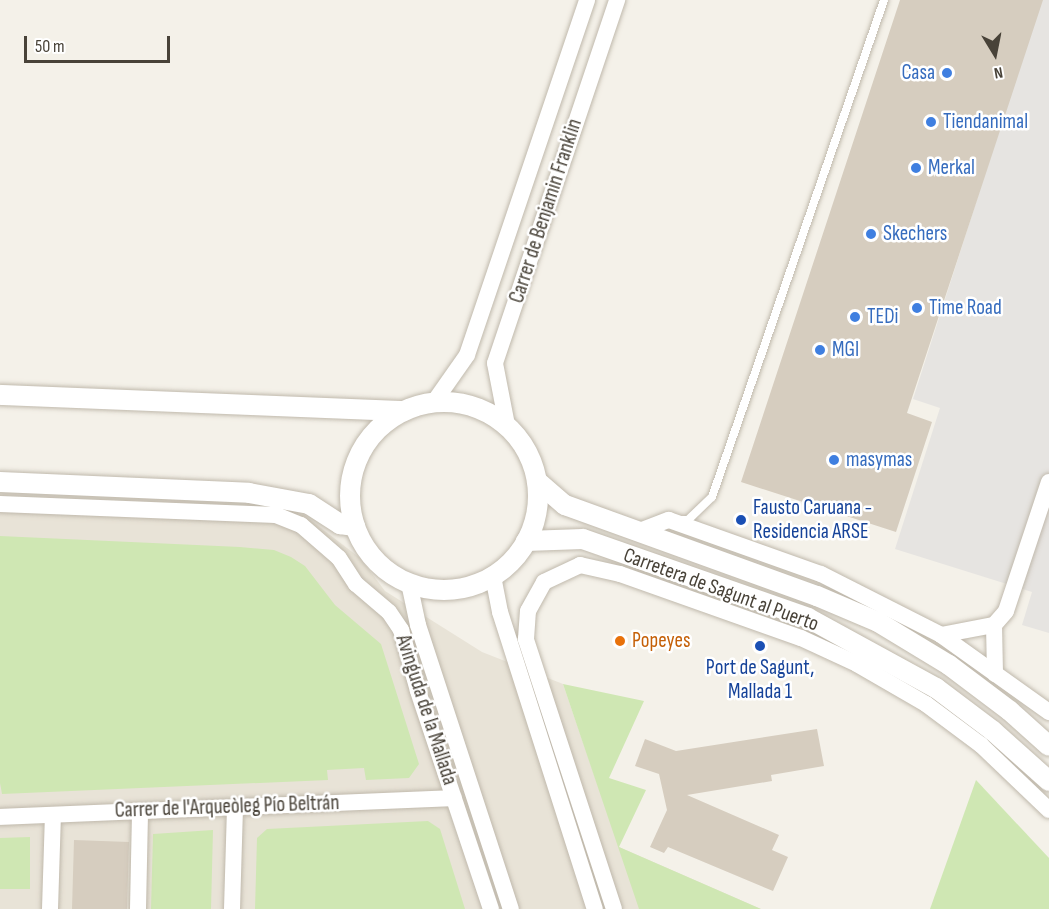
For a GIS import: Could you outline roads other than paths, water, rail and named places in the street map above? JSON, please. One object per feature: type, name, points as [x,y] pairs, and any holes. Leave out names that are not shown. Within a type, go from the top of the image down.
[{"type":"street","name":"Carrer de Benjamin Franklin","points":[[434,402],[467,355],[587,0]]},
{"type":"street","name":"Carrer de Benjamin Franklin","points":[[507,425],[495,363],[617,0]]},
{"type":"street","points":[[0,394],[403,411]]},
{"type":"street","points":[[434,402],[473,406],[507,425],[526,450],[537,481],[537,511],[526,541],[515,557],[493,576],[475,585],[452,589],[428,588],[409,583],[376,561],[361,541],[355,526],[350,499],[351,481],[358,457],[368,440],[382,425],[403,411],[434,402]]},
{"type":"street","name":"Carretera de Sagunt al Puerto","points":[[537,481],[565,505],[817,596],[878,622],[949,665],[1010,711],[1049,746]]},
{"type":"street","points":[[0,482],[244,492],[309,504],[340,524],[355,526]]},
{"type":"street","points":[[995,674],[994,626],[1006,611],[1049,482]]},
{"type":"street","points":[[212,513],[244,492]]},
{"type":"street","name":"Avinguda de la Mallada","points":[[0,504],[276,515],[301,525],[339,558],[356,584],[390,612],[401,630],[418,691],[491,909]]},
{"type":"street","points":[[637,532],[669,520],[821,574],[941,635],[1048,711]]},
{"type":"street","name":"Carretera de Sagunt al Puerto","points":[[526,541],[583,539],[622,555],[807,618],[936,688],[993,730],[1049,782]]},
{"type":"street","points":[[622,555],[641,582]]},
{"type":"street","points":[[614,909],[526,639],[528,611],[544,582],[579,565],[641,582],[801,638],[857,664],[926,705],[972,738],[1049,810]]},
{"type":"street","points":[[493,576],[500,612],[517,668],[595,909]]},
{"type":"street","name":"Avinguda de la Mallada","points":[[409,583],[418,625],[511,909]]},
{"type":"street","points":[[941,635],[994,626]]},
{"type":"street","points":[[418,691],[431,666]]},
{"type":"street","points":[[517,668],[539,677]]},
{"type":"street","name":"Carrer de l'Arqueòleg Pío Beltrán","points":[[0,817],[454,798]]},
{"type":"street","points":[[232,909],[235,807]]},
{"type":"street","points":[[138,909],[140,811]]},
{"type":"street","points":[[50,909],[53,815]]},
{"type":"lane","points":[[669,520],[688,520],[712,497],[884,0]]},
{"type":"place","name":"Casa","points":[[947,73]]},
{"type":"place","name":"Tiendanimal","points":[[931,122]]},
{"type":"place","name":"Merkal","points":[[916,168]]},
{"type":"place","name":"Skechers","points":[[871,234]]},
{"type":"place","name":"Time Road","points":[[917,308]]},
{"type":"place","name":"TEDi","points":[[855,317]]},
{"type":"place","name":"MGI","points":[[820,350]]},
{"type":"place","name":"masymas","points":[[834,460]]},
{"type":"place","name":"Fausto Caruana - Residencia ARSE","points":[[741,520]]},
{"type":"place","name":"Popeyes","points":[[620,641]]},
{"type":"place","name":"Port de Sagunt, Mallada 1","points":[[760,646]]}]
